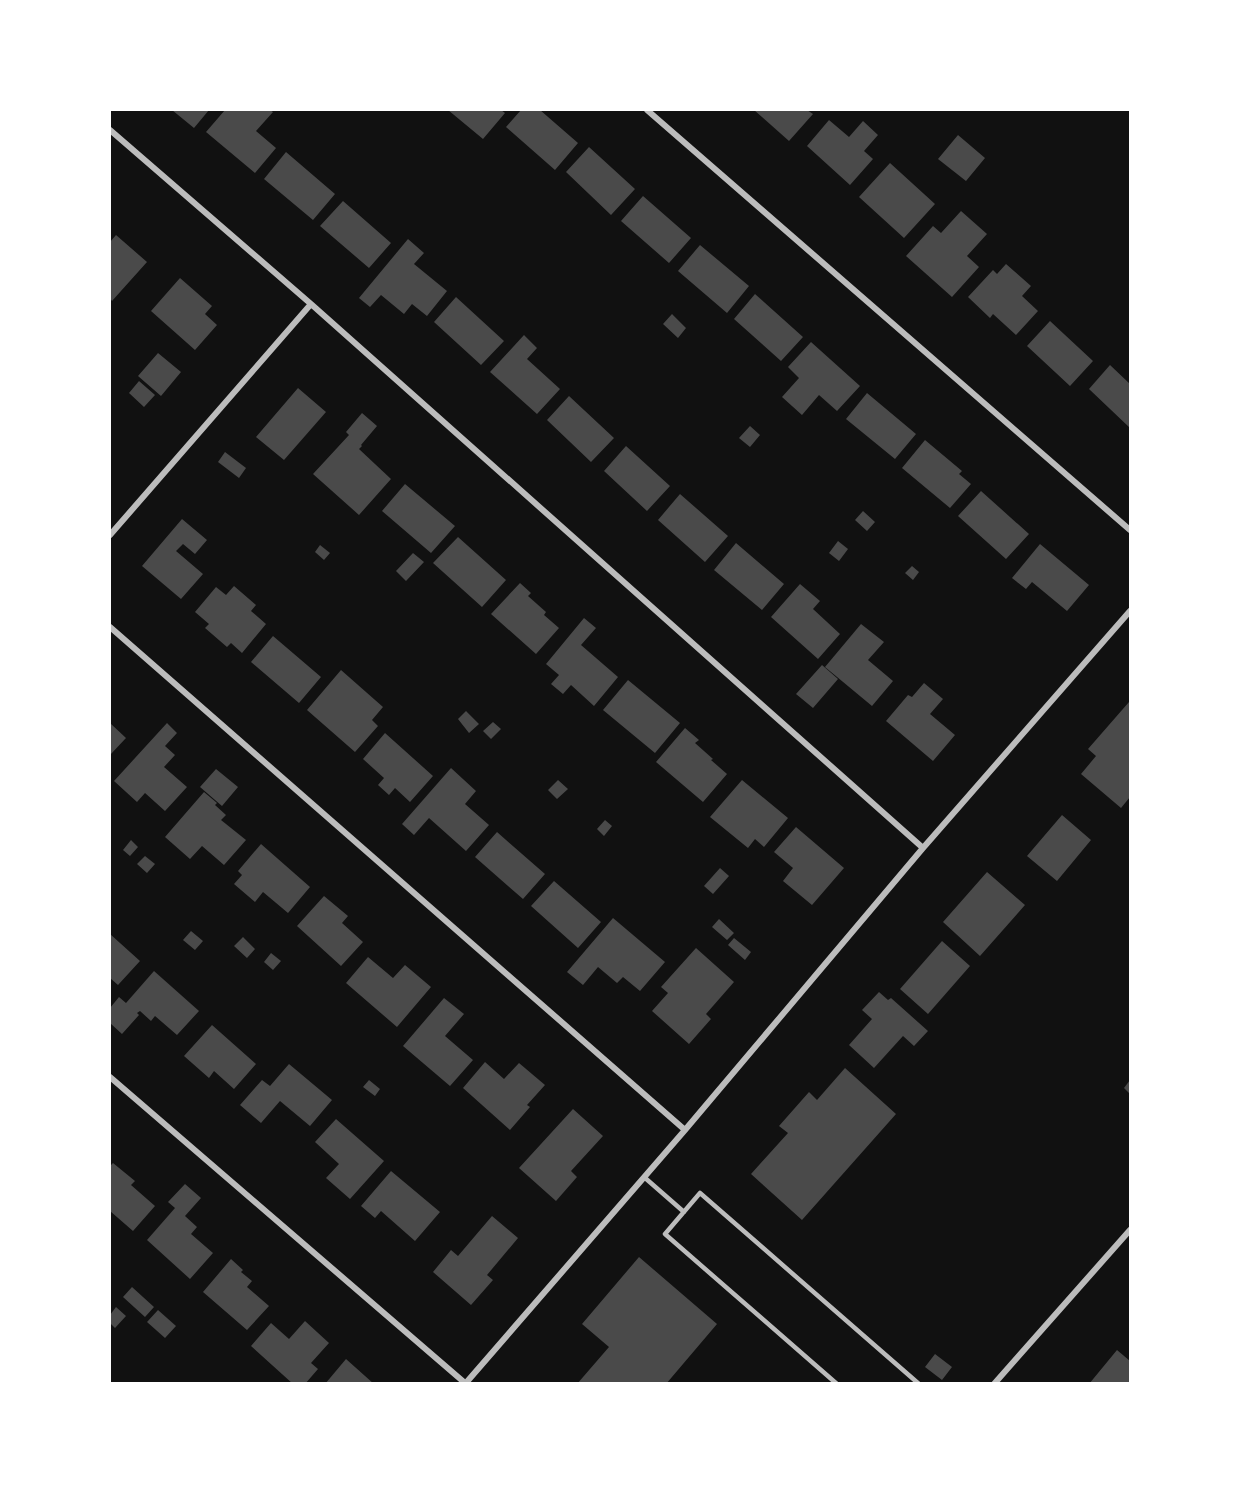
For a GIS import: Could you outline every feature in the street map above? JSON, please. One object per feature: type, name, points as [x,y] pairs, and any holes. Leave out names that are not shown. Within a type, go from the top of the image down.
[{"type":"street","points":[[647,110],[1131,530]]},
{"type":"street","points":[[110,130],[311,304],[923,848]]},
{"type":"street","points":[[110,535],[311,304]]},
{"type":"street","points":[[110,1077],[465,1383],[685,1130],[923,848],[1131,611]]},
{"type":"street","points":[[110,627],[685,1130]]},
{"type":"street","points":[[994,1383],[1131,1230]]},
{"type":"lane","points":[[644,1177],[684,1212]]},
{"type":"lane","points":[[837,1383],[665,1234],[700,1193],[919,1383]]},
{"type":"building","points":[[172,110],[209,110],[194,128]]},
{"type":"building","points":[[225,110],[270,110],[273,112],[256,131],[276,148],[255,173],[206,132]]},
{"type":"building","points":[[448,110],[501,110],[505,113],[483,139]]},
{"type":"building","points":[[521,110],[540,110],[578,143],[555,170],[506,127]]},
{"type":"building","points":[[754,110],[807,110],[813,114],[789,141]]},
{"type":"building","points":[[829,120],[849,137],[863,121],[878,135],[864,151],[873,159],[850,185],[807,146]]},
{"type":"building","points":[[958,135],[985,158],[966,181],[938,159]]},
{"type":"building","points":[[589,147],[635,189],[611,215],[566,172]]},
{"type":"building","points":[[286,152],[335,194],[313,220],[264,179]]},
{"type":"building","points":[[890,163],[935,204],[904,238],[859,197]]},
{"type":"building","points":[[643,196],[691,238],[669,263],[621,221]]},
{"type":"building","points":[[343,201],[391,243],[369,268],[320,226]]},
{"type":"building","points":[[961,211],[987,234],[967,256],[979,267],[952,297],[906,256],[933,226],[941,233]]},
{"type":"building","points":[[116,235],[147,262],[112,301],[110,298],[110,242]]},
{"type":"building","points":[[408,239],[424,253],[414,264],[447,291],[427,316],[412,304],[404,314],[381,295],[370,307],[359,298]]},
{"type":"building","points":[[700,245],[749,286],[727,313],[678,271]]},
{"type":"building","points":[[1006,264],[1031,286],[1022,296],[1038,311],[1016,335],[993,314],[990,318],[968,297],[993,270],[997,274]]},
{"type":"building","points":[[180,278],[212,306],[205,314],[217,325],[195,350],[151,311]]},
{"type":"building","points":[[755,294],[803,337],[781,361],[734,319]]},
{"type":"building","points":[[456,297],[504,341],[481,365],[434,322]]},
{"type":"building","points":[[672,314],[686,328],[678,338],[663,324]]},
{"type":"building","points":[[1050,321],[1093,361],[1070,386],[1027,346]]},
{"type":"building","points":[[524,335],[537,348],[527,359],[560,389],[537,414],[490,372]]},
{"type":"building","points":[[811,342],[860,386],[837,411],[819,395],[802,415],[782,397],[799,378],[788,367]]},
{"type":"building","points":[[158,353],[181,372],[161,396],[138,376]]},
{"type":"building","points":[[1110,365],[1130,384],[1130,428],[1089,389]]},
{"type":"building","points":[[139,381],[155,395],[144,407],[129,393]]},
{"type":"building","points":[[298,388],[326,412],[284,460],[256,437]]},
{"type":"building","points":[[867,393],[916,434],[895,459],[846,419]]},
{"type":"building","points":[[569,396],[614,438],[591,462],[547,420]]},
{"type":"building","points":[[362,413],[377,426],[359,449],[391,479],[359,515],[313,474],[349,435],[346,432]]},
{"type":"building","points":[[750,426],[760,435],[750,447],[739,438]]},
{"type":"building","points":[[925,440],[962,471],[959,474],[971,484],[950,508],[902,468]]},
{"type":"building","points":[[626,446],[670,486],[647,511],[604,471]]},
{"type":"building","points":[[225,452],[246,468],[239,478],[218,462]]},
{"type":"building","points":[[405,484],[455,526],[431,553],[382,511]]},
{"type":"building","points":[[981,491],[1029,534],[1006,559],[958,516]]},
{"type":"building","points":[[680,494],[728,536],[705,562],[658,520]]},
{"type":"building","points":[[863,511],[875,522],[867,531],[855,520]]},
{"type":"building","points":[[182,519],[207,540],[195,554],[183,544],[176,551],[203,574],[181,599],[142,566]]},
{"type":"building","points":[[458,537],[506,580],[482,607],[433,563]]},
{"type":"building","points":[[838,541],[848,549],[839,561],[829,553]]},
{"type":"building","points":[[736,543],[784,584],[762,610],[714,570]]},
{"type":"building","points":[[1040,544],[1089,585],[1067,611],[1032,582],[1026,589],[1012,578]]},
{"type":"building","points":[[320,545],[330,553],[324,560],[315,552]]},
{"type":"building","points":[[413,553],[424,562],[406,581],[396,571]]},
{"type":"building","points":[[912,566],[919,572],[913,580],[905,573]]},
{"type":"building","points":[[520,583],[531,593],[528,596],[546,612],[544,615],[559,628],[536,654],[491,614]]},
{"type":"building","points":[[800,584],[820,601],[813,609],[840,634],[818,659],[771,617]]},
{"type":"building","points":[[234,586],[256,605],[251,611],[266,624],[242,653],[231,643],[227,647],[205,628],[209,624],[195,612],[216,587],[226,595]]},
{"type":"building","points":[[584,618],[596,628],[581,645],[618,677],[594,706],[571,685],[563,694],[551,684],[559,675],[546,664]]},
{"type":"building","points":[[861,624],[884,642],[868,660],[893,681],[872,706],[825,667]]},
{"type":"building","points":[[273,636],[321,677],[299,703],[251,662]]},
{"type":"building","points":[[822,665],[838,679],[813,708],[796,694]]},
{"type":"building","points":[[341,670],[383,707],[372,720],[378,726],[355,752],[307,710]]},
{"type":"building","points":[[628,680],[680,723],[655,753],[603,710]]},
{"type":"building","points":[[924,683],[943,699],[930,714],[955,735],[933,761],[886,721],[908,695],[912,697]]},
{"type":"building","points":[[1129,702],[1130,797],[1121,808],[1081,774],[1096,756],[1088,749]]},
{"type":"building","points":[[466,711],[479,724],[469,733],[458,719]]},
{"type":"building","points":[[493,722],[501,729],[491,739],[483,731]]},
{"type":"building","points":[[110,723],[126,738],[110,755]]},
{"type":"building","points":[[167,723],[177,733],[165,746],[175,755],[164,767],[187,787],[165,811],[145,793],[137,802],[114,781]]},
{"type":"building","points":[[685,728],[699,740],[695,743],[727,774],[703,802],[656,762]]},
{"type":"building","points":[[385,733],[433,776],[410,802],[395,788],[389,795],[378,785],[384,778],[363,759]]},
{"type":"building","points":[[451,768],[476,791],[465,804],[489,825],[466,851],[429,818],[414,835],[402,824]]},
{"type":"building","points":[[216,769],[238,787],[222,806],[200,787]]},
{"type":"building","points":[[558,780],[568,789],[557,799],[548,790]]},
{"type":"building","points":[[742,780],[788,818],[764,847],[755,839],[748,848],[710,817]]},
{"type":"building","points":[[204,792],[226,815],[221,820],[246,840],[224,865],[202,846],[190,859],[165,837]]},
{"type":"building","points":[[1062,815],[1091,840],[1057,881],[1027,856]]},
{"type":"building","points":[[605,820],[612,826],[604,836],[597,829]]},
{"type":"building","points":[[796,827],[844,868],[812,905],[783,881],[793,868],[774,852]]},
{"type":"building","points":[[497,832],[545,874],[523,899],[475,857]]},
{"type":"building","points":[[131,840],[138,847],[130,856],[123,850]]},
{"type":"building","points":[[261,844],[310,887],[288,913],[263,892],[255,902],[234,884],[242,875],[238,871]]},
{"type":"building","points":[[145,856],[155,864],[147,873],[137,864]]},
{"type":"building","points":[[720,868],[729,876],[713,894],[704,886]]},
{"type":"building","points":[[987,872],[1025,905],[980,956],[943,922]]},
{"type":"building","points":[[554,881],[601,922],[578,948],[531,906]]},
{"type":"building","points":[[324,896],[348,916],[342,923],[363,942],[341,966],[297,926]]},
{"type":"building","points":[[613,918],[665,962],[640,991],[623,977],[617,983],[598,967],[583,985],[567,972]]},
{"type":"building","points":[[719,919],[734,933],[727,940],[712,927]]},
{"type":"building","points":[[191,931],[203,941],[195,950],[183,940]]},
{"type":"building","points":[[110,934],[140,961],[118,985],[110,978]]},
{"type":"building","points":[[243,937],[255,949],[247,958],[234,946]]},
{"type":"building","points":[[734,938],[751,952],[745,960],[728,945]]},
{"type":"building","points":[[942,941],[970,966],[928,1014],[900,989]]},
{"type":"building","points":[[696,948],[734,982],[706,1014],[711,1019],[689,1044],[652,1011],[668,993],[661,987]]},
{"type":"building","points":[[271,953],[281,961],[273,970],[264,962]]},
{"type":"building","points":[[368,957],[393,978],[405,965],[431,987],[397,1027],[346,983]]},
{"type":"building","points":[[154,971],[199,1011],[177,1035],[155,1016],[151,1021],[140,1011],[122,1034],[110,1023],[110,1008],[119,997],[126,1003]]},
{"type":"building","points":[[879,992],[888,1000],[891,998],[928,1031],[914,1046],[903,1036],[874,1068],[849,1045],[872,1019],[862,1010]]},
{"type":"building","points":[[444,998],[464,1014],[445,1036],[473,1060],[450,1086],[403,1046]]},
{"type":"building","points":[[212,1025],[256,1064],[234,1089],[214,1071],[209,1078],[184,1056]]},
{"type":"building","points":[[485,1062],[504,1079],[519,1063],[545,1085],[527,1105],[530,1107],[510,1130],[463,1088]]},
{"type":"building","points":[[289,1064],[332,1100],[310,1126],[280,1101],[261,1123],[240,1105],[262,1080],[270,1086]]},
{"type":"building","points":[[845,1068],[896,1114],[802,1220],[751,1174],[788,1133],[779,1126],[809,1092],[817,1100]]},
{"type":"building","points":[[369,1080],[380,1089],[375,1096],[363,1087]]},
{"type":"building","points":[[1130,1080],[1130,1094],[1124,1088]]},
{"type":"building","points":[[573,1109],[603,1136],[571,1171],[577,1177],[556,1201],[519,1168]]},
{"type":"building","points":[[336,1119],[384,1161],[350,1199],[326,1178],[339,1164],[315,1142]]},
{"type":"building","points":[[113,1163],[135,1181],[131,1185],[155,1206],[133,1231],[110,1211],[110,1166]]},
{"type":"building","points":[[391,1171],[440,1212],[415,1241],[381,1211],[375,1218],[361,1206]]},
{"type":"building","points":[[185,1184],[201,1198],[185,1216],[197,1227],[191,1234],[213,1253],[190,1279],[147,1240],[175,1208],[168,1202]]},
{"type":"building","points":[[492,1216],[518,1238],[487,1275],[493,1280],[471,1305],[433,1272],[451,1250],[458,1256]]},
{"type":"building","points":[[639,1257],[717,1324],[666,1384],[577,1384],[609,1347],[582,1324]]},
{"type":"building","points":[[231,1259],[252,1281],[247,1287],[269,1306],[247,1330],[203,1292]]},
{"type":"building","points":[[132,1287],[154,1307],[145,1317],[123,1297]]},
{"type":"building","points":[[116,1307],[126,1316],[115,1328],[110,1323],[110,1315]]},
{"type":"building","points":[[158,1310],[176,1326],[165,1338],[147,1322]]},
{"type":"building","points":[[305,1321],[329,1343],[311,1363],[318,1369],[305,1384],[293,1384],[251,1346],[271,1323],[289,1339]]},
{"type":"building","points":[[1117,1350],[1130,1361],[1130,1384],[1089,1384]]},
{"type":"building","points":[[935,1354],[952,1367],[942,1380],[925,1367]]},
{"type":"building","points":[[346,1359],[374,1384],[325,1384]]}]
